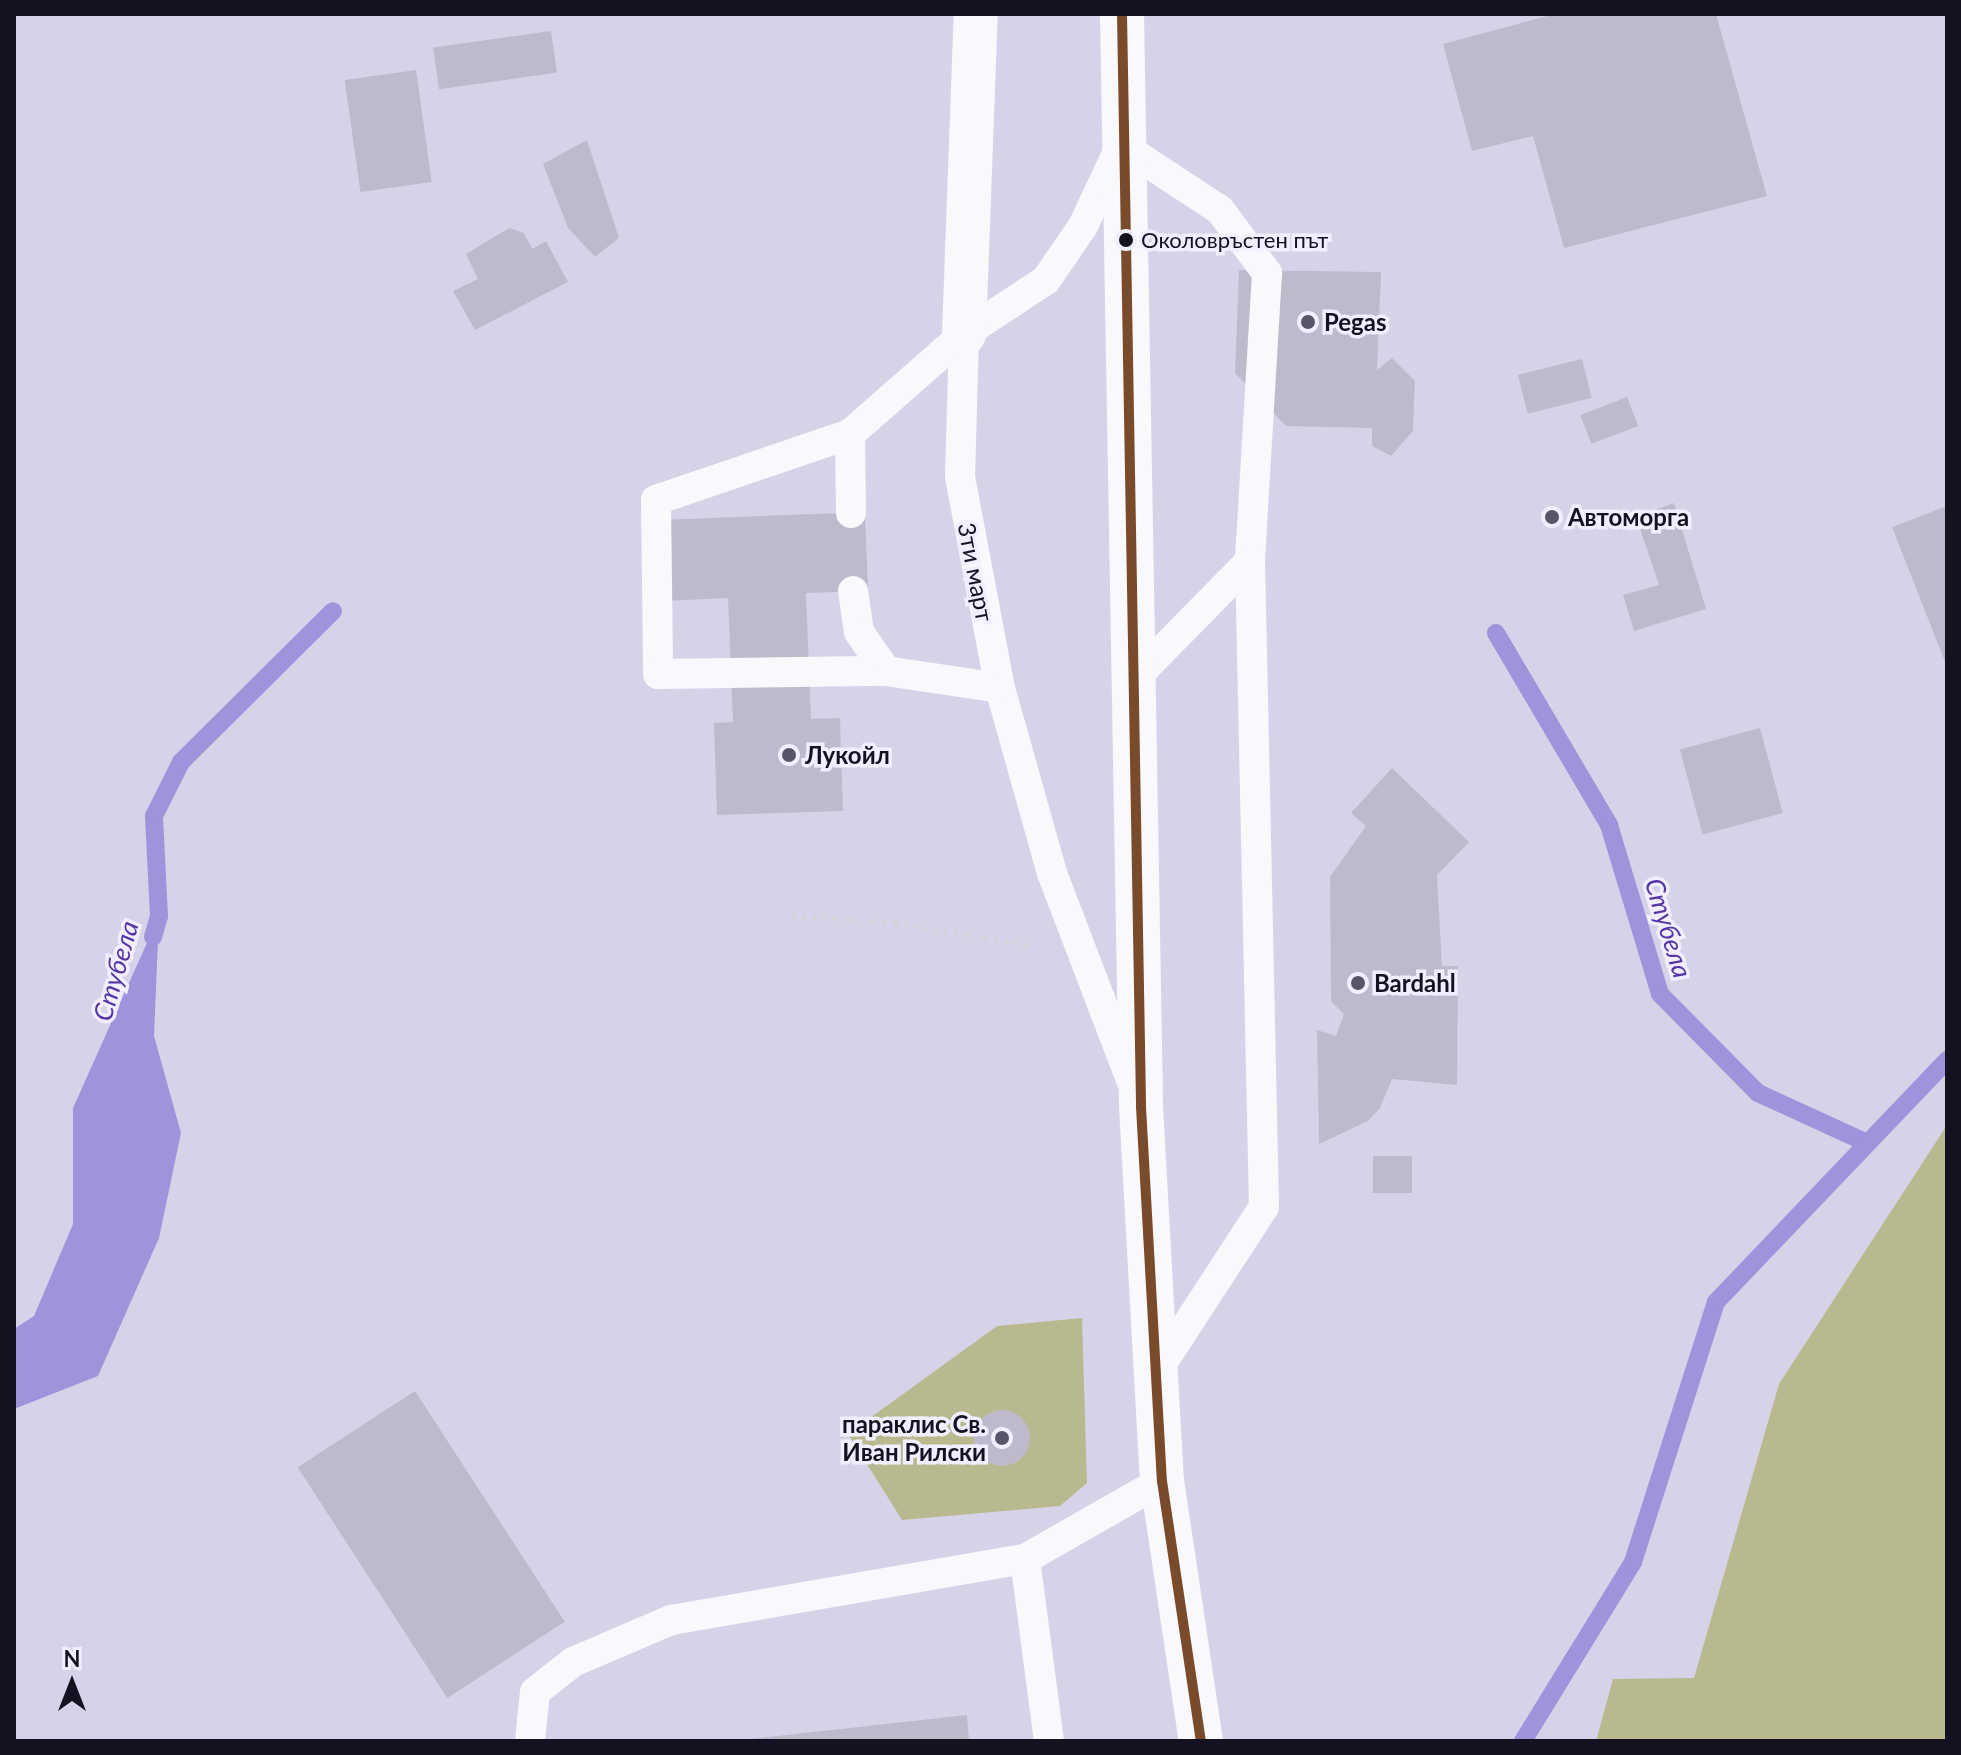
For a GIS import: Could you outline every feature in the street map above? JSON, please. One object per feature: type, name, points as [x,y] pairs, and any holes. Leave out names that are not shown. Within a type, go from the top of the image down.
[{"type":"main road","name":"3ти март","points":[[964,334],[976,14]]},
{"type":"main road","points":[[1122,14],[1121,145],[1141,1107],[1162,1481],[1201,1741]]},
{"type":"lane","points":[[1000,688],[886,671],[658,674],[656,500],[850,434],[964,334],[1046,280],[1083,226],[1121,145],[1220,210],[1267,273],[1250,561],[1264,1207],[1155,1374]]},
{"type":"lane","name":"3ти март","points":[[964,334],[960,477],[1000,688],[1052,873],[1141,1107]]},
{"type":"lane","points":[[850,434],[851,513]]},
{"type":"lane","points":[[1131,682],[1250,561]]},
{"type":"lane","points":[[853,591],[859,632],[886,671]]},
{"type":"lane","points":[[530,1741],[535,1692],[573,1662],[671,1620],[1025,1559],[1162,1481]]},
{"type":"lane","points":[[1025,1559],[1049,1741]]},
{"type":"path","points":[[792,916],[895,922],[1013,944],[1082,950]]},
{"type":"green space","points":[[1947,1125],[1947,1741],[1596,1741],[1613,1679],[1694,1678],[1779,1384]]},
{"type":"green space","points":[[1082,1318],[1087,1483],[1060,1506],[902,1520],[848,1434],[997,1326]]},
{"type":"shaded area","points":[[159,916],[154,1036],[181,1133],[159,1238],[98,1376],[14,1409],[14,1329],[34,1316],[73,1224],[73,1108]]},
{"type":"building","points":[[1555,14],[1716,14],[1767,196],[1564,248],[1533,136],[1472,151],[1443,44]]},
{"type":"building","points":[[551,31],[557,73],[439,89],[433,48]]},
{"type":"building","points":[[416,70],[432,182],[360,192],[345,80]]},
{"type":"building","points":[[587,140],[619,238],[595,257],[568,228],[543,164]]},
{"type":"building","points":[[509,228],[524,233],[532,249],[546,241],[568,282],[475,330],[453,291],[478,279],[466,254]]},
{"type":"building","name":"Pegas","points":[[1239,270],[1381,272],[1377,370],[1392,358],[1415,381],[1413,431],[1391,456],[1372,446],[1372,428],[1286,426],[1235,373]]},
{"type":"building","points":[[1582,359],[1592,398],[1528,414],[1518,375]]},
{"type":"building","points":[[1627,397],[1638,426],[1591,444],[1580,415]]},
{"type":"building","points":[[1674,503],[1706,609],[1634,631],[1623,595],[1659,585],[1636,517]]},
{"type":"building","points":[[1947,506],[1947,667],[1892,527]]},
{"type":"building","points":[[865,512],[868,591],[806,593],[811,719],[840,718],[843,811],[717,815],[714,723],[733,722],[728,598],[664,601],[661,520]]},
{"type":"building","points":[[1760,728],[1783,813],[1703,834],[1680,749]]},
{"type":"building","points":[[1392,768],[1469,842],[1437,875],[1442,966],[1458,966],[1457,1085],[1392,1079],[1380,1108],[1368,1121],[1319,1144],[1317,1030],[1336,1036],[1344,1014],[1331,1001],[1330,877],[1366,826],[1351,813]]},
{"type":"building","points":[[1373,1156],[1412,1156],[1412,1193],[1373,1193]]},
{"type":"building","points":[[415,1391],[565,1622],[447,1698],[298,1467]]},
{"type":"building","name":"параклис Св. Иван Рилски","points":[[1002,1410],[1022,1418],[1030,1438],[1022,1458],[1002,1466],[982,1458],[974,1438],[982,1418]]},
{"type":"building","points":[[967,1715],[969,1741],[750,1741],[750,1739]]},
{"type":"waterway","name":"Стубела","points":[[153,937],[159,916],[154,816],[181,762],[333,611]]},
{"type":"waterway","name":"Стубела","points":[[1496,633],[1609,825],[1660,994],[1758,1093],[1867,1143]]},
{"type":"waterway","points":[[1523,1741],[1633,1562],[1716,1302],[1947,1060]]},
{"type":"transit line","points":[[1122,14],[1141,1107],[1162,1481],[1201,1741]]},
{"type":"place","name":"Околовръстен път","points":[[1126,240]]},
{"type":"place","name":"Pegas","points":[[1308,322]]},
{"type":"place","name":"Автоморга","points":[[1552,517]]},
{"type":"place","name":"Лукойл","points":[[789,755]]},
{"type":"place","name":"Bardahl","points":[[1358,983]]},
{"type":"place","name":"параклис Св. Иван Рилски","points":[[1002,1438]]}]
